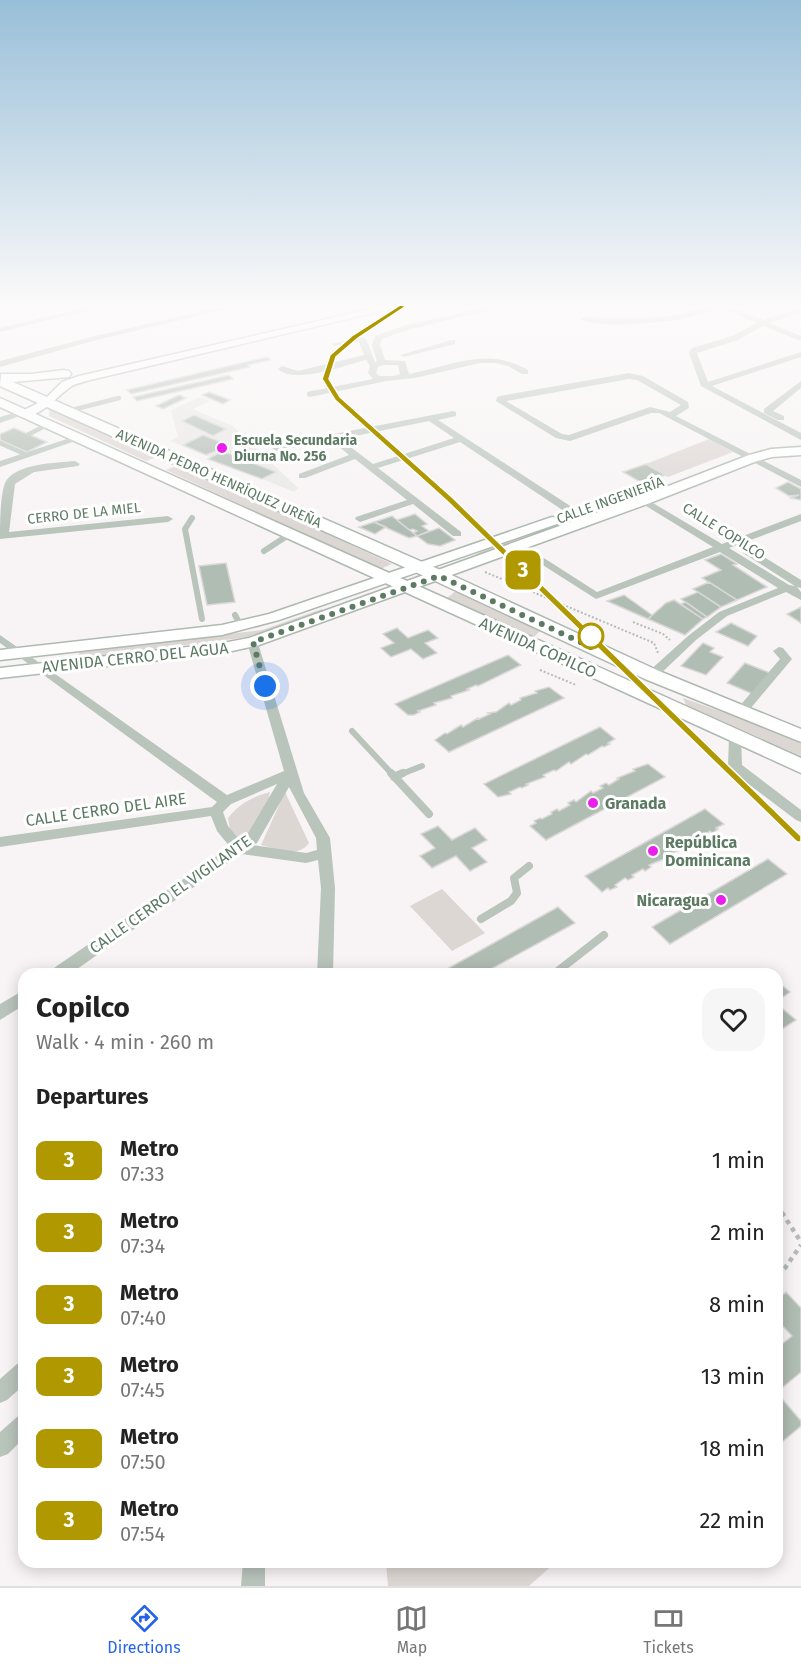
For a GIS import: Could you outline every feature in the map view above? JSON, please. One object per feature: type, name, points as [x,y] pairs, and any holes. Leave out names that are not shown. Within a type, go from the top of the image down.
[{"type":"main road","name":"AVENIDA PEDRO HENRÍQUEZ UREÑA","points":[[8,380],[43,400],[439,576]]},
{"type":"main road","name":"AVENIDA PEDRO HENRÍQUEZ UREÑA","points":[[0,402],[406,587]]},
{"type":"main road","points":[[150,470],[173,458]]},
{"type":"main road","name":"AVENIDA COPILCO","points":[[439,576],[613,657],[657,670],[707,699],[801,736]]},
{"type":"main road","name":"AVENIDA COPILCO","points":[[406,587],[801,766]]},
{"type":"main road","points":[[599,675],[609,676],[621,672],[622,666],[613,657]]},
{"type":"main road","points":[[662,703],[639,683],[639,680],[647,678],[707,699]]},
{"type":"street","points":[[43,400],[45,387],[55,380]]},
{"type":"street","points":[[1,419],[43,400],[66,384],[77,380]]},
{"type":"street","points":[[310,394],[346,380]]},
{"type":"street","points":[[606,380],[500,399],[500,401],[559,436],[570,438],[656,409],[801,484]]},
{"type":"street","points":[[643,380],[685,404],[686,406],[671,415]]},
{"type":"street","points":[[703,380],[705,386],[800,440]]},
{"type":"street","points":[[705,386],[723,380]]},
{"type":"street","points":[[800,440],[767,411],[801,384]]},
{"type":"street","points":[[277,448],[453,414]]},
{"type":"street","points":[[430,418],[574,513]]},
{"type":"street","points":[[332,437],[457,534]]},
{"type":"street","points":[[0,464],[79,438]]},
{"type":"street","points":[[370,468],[462,438]]},
{"type":"street","name":"CALLE INGENIERÍA","points":[[420,568],[468,562],[518,546],[643,495],[739,451],[764,444],[800,440]]},
{"type":"street","name":"CALLE INGENIERÍA","points":[[439,576],[574,513],[643,495],[771,453],[800,440]]},
{"type":"street","points":[[302,476],[355,456]]},
{"type":"street","name":"CERRO DE LA MIEL","points":[[75,464],[27,471],[15,476],[10,483],[2,536],[168,519]]},
{"type":"street","name":"CALLE COPILCO","points":[[643,495],[801,585]]},
{"type":"street","points":[[360,519],[413,501]]},
{"type":"street","points":[[518,546],[596,596],[801,517]]},
{"type":"street","name":"CALLE COPILCO","points":[[728,545],[801,597]]},
{"type":"street","name":"AVENIDA CERRO DEL AGUA","points":[[0,655],[222,630],[238,621],[420,568]]},
{"type":"street","name":"AVENIDA CERRO DEL AGUA","points":[[0,673],[223,648],[253,642],[439,576]]},
{"type":"street","points":[[657,670],[723,614],[787,588],[801,590]]},
{"type":"street","points":[[0,638],[221,806],[222,828],[238,848],[306,858],[324,854]]},
{"type":"street","points":[[253,642],[297,793],[323,838],[328,888],[325,968]]},
{"type":"street","points":[[741,712],[786,659],[779,651]]},
{"type":"street","points":[[735,737],[735,766],[801,817]]},
{"type":"street","name":"CALLE CERRO DEL AIRE","points":[[0,842],[221,806],[290,773]]},
{"type":"street","name":"CALLE CERRO EL VIGILANTE","points":[[66,968],[252,839],[290,773]]},
{"type":"street","points":[[0,1013],[18,1000]]},
{"type":"street","points":[[0,1393],[18,1376]]},
{"type":"street","points":[[0,1446],[18,1430]]},
{"type":"street","points":[[253,1586],[254,1568]]},
{"type":"lane","points":[[68,411],[119,398]]},
{"type":"lane","points":[[29,434],[49,424]]},
{"type":"lane","points":[[0,444],[27,455]]},
{"type":"lane","points":[[192,518],[185,529],[202,619]]},
{"type":"lane","points":[[264,551],[290,534]]},
{"type":"lane","points":[[352,731],[429,814]]},
{"type":"lane","points":[[394,777],[422,766]]},
{"type":"lane","points":[[481,919],[511,901],[517,892],[514,878],[529,866]]},
{"type":"lane","points":[[562,968],[604,935]]},
{"type":"path","points":[[468,562],[531,593],[654,643],[657,670]]},
{"type":"path","points":[[633,622],[663,634],[670,640]]},
{"type":"path","points":[[540,670],[576,686]]},
{"type":"path","points":[[783,1214],[801,1243],[783,1270]]},
{"type":"shaded area","name":"Escuela Secundaria Diurna No. 256","points":[[200,397],[210,401],[193,409],[233,426],[298,488],[294,492],[170,441],[178,437],[171,410]]},
{"type":"shaded area","points":[[50,408],[156,457],[146,461],[49,416]]},
{"type":"shaded area","points":[[709,439],[733,452],[668,477],[646,464]]},
{"type":"shaded area","points":[[179,465],[392,564],[380,569],[166,470]]},
{"type":"shaded area","points":[[631,497],[637,500],[467,560],[485,549]]},
{"type":"shaded area","points":[[457,590],[541,630],[534,637],[447,598]]},
{"type":"shaded area","points":[[322,609],[324,611],[263,635],[76,659],[80,652],[262,630]]},
{"type":"shaded area","points":[[683,698],[756,724],[801,744],[801,756],[686,705]]},
{"type":"shaded area","points":[[270,792],[267,808],[248,835],[238,837],[230,830],[228,818],[247,801]]},
{"type":"shaded area","points":[[285,792],[309,843],[299,851],[286,852],[261,845]]},
{"type":"shaded area","points":[[442,889],[485,933],[452,951],[410,906]]},
{"type":"shaded area","points":[[386,1568],[549,1568],[529,1586],[388,1586]]},
{"type":"building","points":[[169,380],[193,380],[131,394],[127,390]]},
{"type":"building","points":[[207,380],[229,380],[137,401],[133,397]]},
{"type":"building","points":[[209,392],[230,400],[223,404],[202,395]]},
{"type":"building","points":[[179,395],[186,398],[163,409],[156,406]]},
{"type":"building","points":[[194,415],[226,429],[213,436],[182,421]]},
{"type":"building","points":[[14,428],[47,442],[27,452],[0,440],[0,434]]},
{"type":"building","points":[[203,435],[226,444],[224,446],[227,447],[206,455],[183,445]]},
{"type":"building","points":[[222,451],[276,472],[262,479],[208,459]]},
{"type":"building","points":[[646,464],[665,475],[642,483],[623,472]]},
{"type":"building","points":[[788,482],[801,489],[801,500],[791,498],[799,495],[789,496],[776,488]]},
{"type":"building","points":[[415,514],[427,524],[422,526],[429,531],[417,536],[413,533],[417,531],[409,530],[397,520]]},
{"type":"building","points":[[392,516],[417,536],[409,538],[374,522]]},
{"type":"building","points":[[374,522],[386,527],[375,534],[359,527]]},
{"type":"building","points":[[439,528],[455,540],[440,546],[428,544],[417,536]]},
{"type":"building","points":[[721,554],[737,564],[733,565],[767,587],[737,600],[702,578],[721,570],[705,560]]},
{"type":"building","points":[[226,563],[235,602],[207,605],[199,566]]},
{"type":"building","points":[[709,582],[737,600],[721,607],[693,589]]},
{"type":"building","points":[[698,592],[721,607],[707,617],[681,599]]},
{"type":"building","points":[[624,595],[652,615],[648,619],[607,601]]},
{"type":"building","points":[[674,600],[703,619],[685,635],[648,619],[666,603]]},
{"type":"building","points":[[686,602],[707,617],[703,619],[681,604]]},
{"type":"building","points":[[801,607],[801,623],[787,614]]},
{"type":"building","points":[[731,623],[757,636],[748,646],[716,632]]},
{"type":"building","points":[[397,628],[408,638],[428,630],[438,638],[425,643],[437,653],[423,659],[411,649],[391,657],[381,648],[394,643],[383,634]]},
{"type":"building","points":[[703,643],[714,648],[710,652],[723,657],[706,675],[681,666]]},
{"type":"building","points":[[508,655],[521,665],[467,689],[469,690],[451,696],[452,698],[434,703],[436,705],[418,711],[420,712],[414,715],[408,715],[395,704]]},
{"type":"building","points":[[745,663],[770,673],[753,694],[727,683]]},
{"type":"building","points":[[549,687],[564,698],[449,752],[435,740],[461,725],[463,727],[490,714],[488,713],[496,712],[509,703],[511,705],[521,700],[520,698]]},
{"type":"building","points":[[600,727],[615,739],[608,743],[610,744],[586,754],[571,764],[569,762],[556,771],[543,775],[545,777],[526,784],[528,785],[522,788],[509,792],[511,794],[498,797],[484,784]]},
{"type":"building","name":"Granada","points":[[648,764],[665,777],[546,840],[530,826],[536,823],[534,821],[552,814],[551,812],[557,809],[559,811],[570,805],[568,803],[574,800],[576,802],[591,791],[593,793],[603,788],[600,786],[606,783],[609,785],[619,779],[617,778],[635,771],[633,769]]},
{"type":"building","name":"República Dominicana","points":[[705,809],[724,824],[696,842],[693,840],[682,846],[685,848],[666,855],[669,857],[649,865],[651,867],[645,871],[643,869],[632,875],[634,877],[628,880],[625,878],[615,885],[617,887],[610,890],[608,888],[602,892],[585,876]]},
{"type":"building","points":[[438,826],[452,840],[475,828],[487,840],[472,848],[487,862],[470,871],[456,856],[432,868],[420,856],[435,848],[421,834]]},
{"type":"building","name":"Nicaragua","points":[[768,859],[787,874],[670,944],[652,927]]},
{"type":"building","points":[[558,907],[575,923],[493,968],[449,968]]},
{"type":"building","points":[[783,986],[790,992],[783,997]]},
{"type":"building","points":[[783,1009],[796,1020],[783,1028]]},
{"type":"building","points":[[786,1292],[801,1308],[801,1372],[783,1387],[783,1343],[792,1336],[783,1326],[783,1295]]},
{"type":"building","points":[[783,1400],[801,1421],[801,1426],[783,1441]]},
{"type":"metro line","name":"3","points":[[326,380],[337,398],[450,499],[801,839]]},
{"type":"place","name":"Escuela Secundaria Diurna No. 256","points":[[222,448]]},
{"type":"place","name":"Granada","points":[[593,803]]},
{"type":"place","name":"República Dominicana","points":[[653,851]]},
{"type":"place","name":"Nicaragua","points":[[721,900]]},
{"type":"route","points":[[265,686],[253,642],[439,576],[593,648],[591,636]]}]
